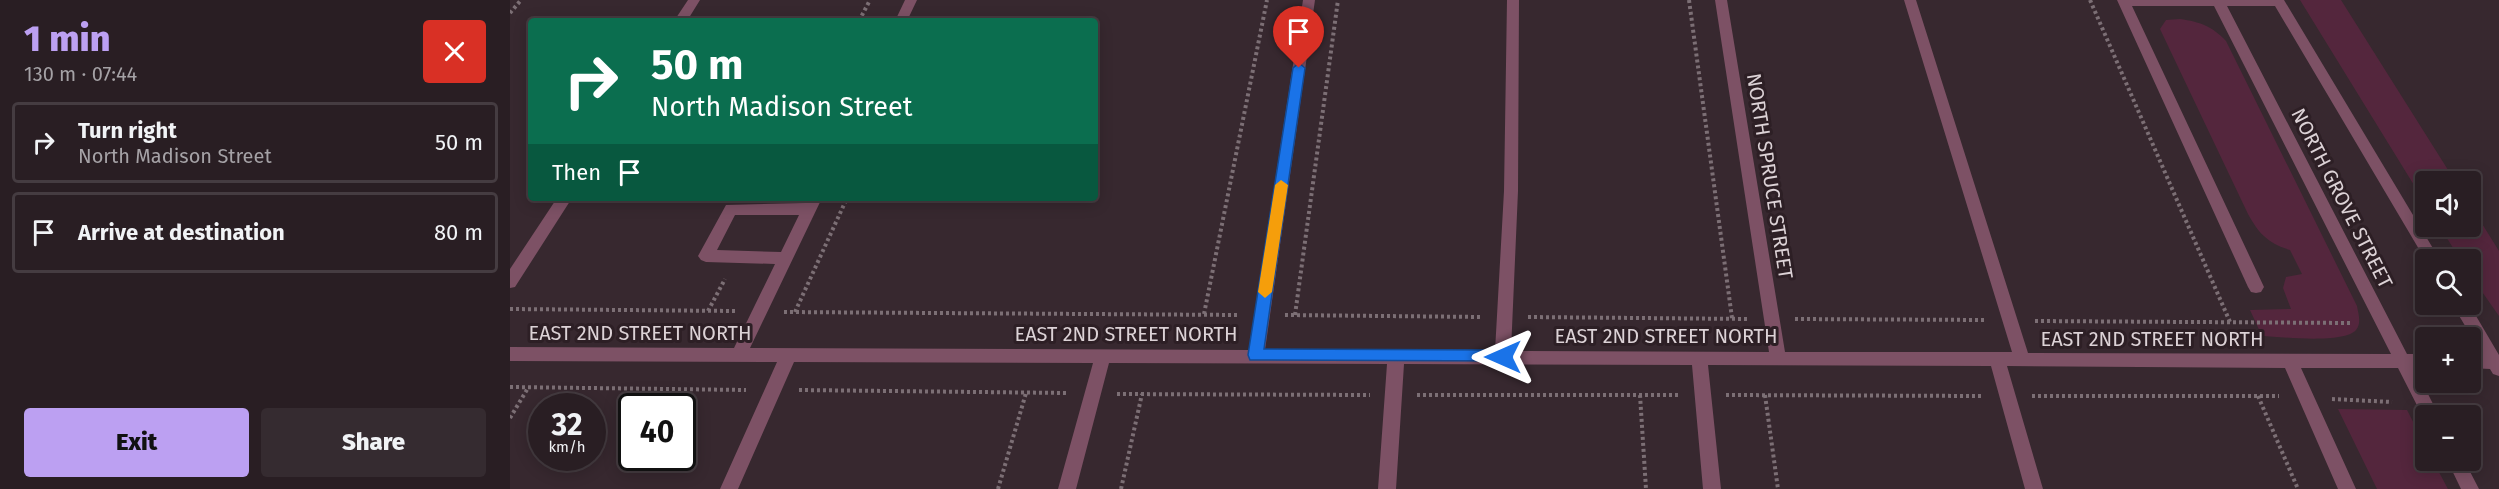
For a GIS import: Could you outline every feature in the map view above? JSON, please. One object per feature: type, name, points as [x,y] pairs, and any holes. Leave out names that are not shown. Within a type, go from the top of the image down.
[{"type":"street","points":[[682,18],[694,0]]},
{"type":"street","points":[[902,18],[911,0]]},
{"type":"street","points":[[1256,355],[1309,0]]},
{"type":"street","points":[[1503,357],[1512,191],[1513,0]]},
{"type":"street","name":"NORTH SPRUCE STREET","points":[[1721,0],[1778,358]]},
{"type":"street","points":[[1910,0],[2022,359]]},
{"type":"street","points":[[2256,286],[2123,1],[2278,1]]},
{"type":"street","name":"NORTH GROVE STREET","points":[[2218,1],[2425,405]]},
{"type":"street","name":"NORTH GROVE STREET","points":[[2278,1],[2426,249]]},
{"type":"street","points":[[510,282],[563,201]]},
{"type":"street","points":[[740,354],[812,204],[730,209],[706,256],[786,258]]},
{"type":"street","points":[[2467,315],[2498,364]]},
{"type":"street","name":"EAST 2ND STREET NORTH","points":[[510,354],[2415,361]]},
{"type":"street","points":[[729,489],[789,354]]},
{"type":"street","points":[[1067,489],[1103,355]]},
{"type":"street","points":[[1387,489],[1396,356]]},
{"type":"street","points":[[1699,357],[1712,489]]},
{"type":"street","points":[[1997,360],[2034,489]]},
{"type":"street","points":[[2290,361],[2347,489]]},
{"type":"street","points":[[2481,362],[2498,364]]},
{"type":"street","points":[[2461,471],[2470,489]]},
{"type":"path","points":[[510,13],[521,0]]},
{"type":"path","points":[[861,18],[870,0]]},
{"type":"path","points":[[1204,314],[1267,0]]},
{"type":"path","points":[[1295,315],[1338,0]]},
{"type":"path","points":[[1689,0],[1732,318]]},
{"type":"path","points":[[2090,0],[2230,322]]},
{"type":"path","points":[[795,312],[846,201]]},
{"type":"path","points":[[510,309],[2350,323]]},
{"type":"path","points":[[510,387],[1142,394],[2258,396],[2392,402]]},
{"type":"path","points":[[510,418],[528,387]]},
{"type":"path","points":[[998,489],[1026,393]]},
{"type":"path","points":[[1121,489],[1142,394]]},
{"type":"path","points":[[1640,395],[1646,489]]},
{"type":"path","points":[[1765,395],[1778,489]]},
{"type":"path","points":[[2258,396],[2298,489]]},
{"type":"shaded area","points":[[2300,0],[2341,0],[2449,171],[2415,171],[2415,187]]},
{"type":"shaded area","points":[[2180,19],[2205,26],[2226,41],[2357,306],[2359,324],[2356,330],[2349,334],[2312,339],[2262,336],[2250,310],[2291,309],[2283,288],[2286,277],[2302,274],[2290,250],[2265,237],[2248,214],[2160,29],[2166,20]]},
{"type":"shaded area","points":[[2481,222],[2499,251],[2499,316],[2481,290],[2481,249],[2454,249],[2446,237],[2481,237]]},
{"type":"shaded area","points":[[2338,409],[2407,410],[2415,426],[2415,471],[2438,471],[2448,489],[2377,489]]},
{"type":"slow traffic","points":[[1265,292],[1281,185]]},
{"type":"route","points":[[1299,68],[1256,355],[1503,357]]}]
